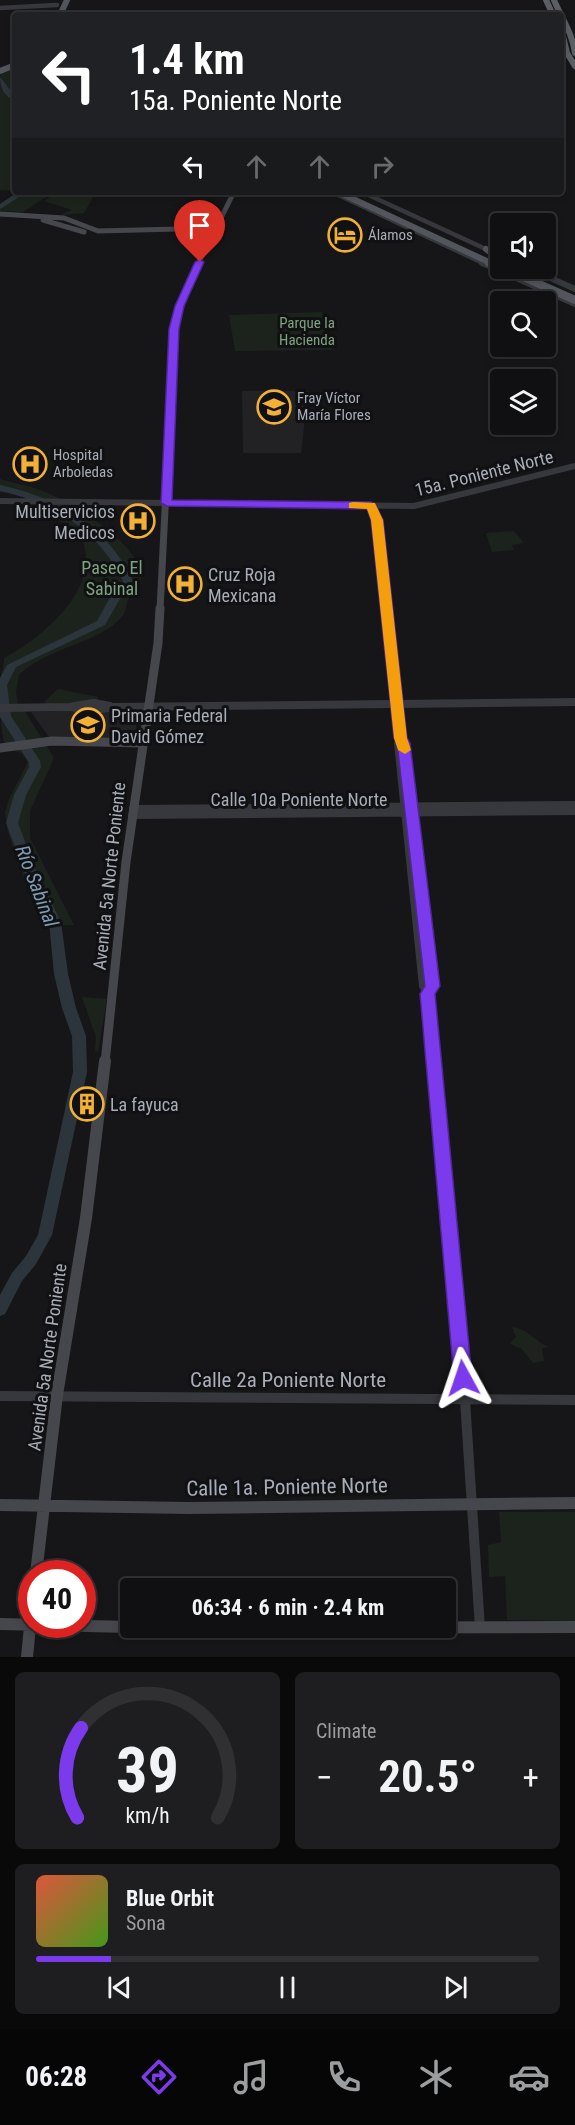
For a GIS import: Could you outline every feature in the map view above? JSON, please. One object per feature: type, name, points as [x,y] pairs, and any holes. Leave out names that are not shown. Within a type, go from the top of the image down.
[{"type":"highway","points":[[564,27],[572,33],[575,53]]},
{"type":"highway","points":[[564,37],[567,53],[575,66]]},
{"type":"main road","points":[[57,9],[67,0]]},
{"type":"main road","name":"Avenida 5a Norte Poniente","points":[[38,1560],[57,1395],[86,1218],[133,812],[158,643],[167,503],[174,329],[187,287],[233,195]]},
{"type":"main road","points":[[344,195],[469,254],[490,260]]},
{"type":"main road","points":[[359,195],[490,257]]},
{"type":"main road","points":[[0,214],[19,215],[96,234],[216,231]]},
{"type":"main road","points":[[469,254],[484,254],[490,257]]},
{"type":"main road","points":[[531,279],[575,302]]},
{"type":"main road","points":[[540,279],[575,295]]},
{"type":"main road","points":[[0,748],[77,740],[143,743]]},
{"type":"main road","name":"Calle 1a. Poniente Norte","points":[[0,1505],[189,1508],[575,1503]]},
{"type":"main road","points":[[0,1624],[18,1625]]},
{"type":"main road","points":[[96,1626],[120,1627]]},
{"type":"main road","points":[[456,1628],[575,1627]]},
{"type":"main road","points":[[27,1657],[28,1638]]},
{"type":"street","points":[[0,9],[57,9]]},
{"type":"street","points":[[339,195],[469,254]]},
{"type":"street","points":[[368,195],[484,254]]},
{"type":"street","points":[[553,279],[575,289]]},
{"type":"street","name":"15a. Poniente Norte","points":[[0,501],[414,506],[575,466]]},
{"type":"street","points":[[371,506],[377,520],[399,704],[400,738],[398,743],[409,810],[423,986],[428,994],[465,1400],[480,1628]]},
{"type":"street","points":[[0,708],[69,707],[94,710],[115,707],[575,702]]},
{"type":"street","name":"Calle 10a Poniente Norte","points":[[409,810],[575,806]]},
{"type":"street","name":"Calle 10a Poniente Norte","points":[[133,812],[575,811]]},
{"type":"street","name":"Calle 2a Poniente Norte","points":[[0,1396],[575,1400]]},
{"type":"shaded area","name":"Fray Víctor María Flores","points":[[242,391],[308,391],[301,453],[243,453]]},
{"type":"shaded area","name":"Cruz Roja Mexicana","points":[[168,574],[180,574],[180,578],[201,578],[201,592],[180,595],[180,590],[168,590]]},
{"type":"shaded area","name":"Primaria Federal David Gómez","points":[[139,710],[134,739],[49,737],[31,712]]},
{"type":"green space","points":[[12,68],[12,191],[0,190],[1,73]]},
{"type":"green space","points":[[18,195],[49,195],[23,212],[0,211],[0,207]]},
{"type":"green space","points":[[53,195],[94,195],[84,213],[60,215],[72,210],[44,201]]},
{"type":"green space","name":"Parque la Hacienda","points":[[322,312],[332,350],[235,351],[229,315]]},
{"type":"green space","name":"Paseo El Sabinal","points":[[0,479],[52,495],[101,524],[129,550],[138,563],[141,576],[122,617],[111,626],[99,634],[43,658],[19,675],[16,691],[18,705],[23,708],[54,758],[30,811],[30,838],[74,925],[46,925],[43,909],[29,890],[8,832],[5,812],[28,762],[21,753],[5,747],[1,723],[0,681],[4,658],[37,637],[67,607],[85,571],[85,552],[77,531],[31,499],[0,492]]},
{"type":"green space","points":[[514,531],[524,543],[512,545],[514,550],[492,552],[486,533]]},
{"type":"green space","points":[[58,689],[98,697],[95,702],[48,705],[44,702]]},
{"type":"green space","points":[[82,997],[107,999],[98,1052],[95,1051],[96,1037]]},
{"type":"green space","points":[[512,1327],[523,1330],[549,1347],[542,1348],[544,1361],[533,1363],[520,1347],[510,1343],[516,1337]]},
{"type":"green space","points":[[499,1512],[575,1512],[575,1621],[507,1620],[505,1576],[489,1577],[488,1545],[501,1542]]},
{"type":"waterway","name":"Río Sabinal","points":[[0,79],[12,97]]},
{"type":"waterway","name":"Río Sabinal","points":[[0,207],[18,195]]},
{"type":"waterway","name":"Río Sabinal","points":[[0,488],[38,499],[76,519],[108,547],[128,581],[113,601],[101,623],[12,665],[2,685],[5,716],[34,761],[35,767],[20,795],[12,823],[30,871],[55,922],[61,974],[79,1036],[80,1072],[45,1235],[31,1260],[17,1277],[0,1310]]},
{"type":"slow traffic","points":[[353,506],[371,506],[377,520],[399,704],[400,738],[405,750]]},
{"type":"place","name":"Álamos","points":[[345,235]]},
{"type":"place","name":"Fray Víctor María Flores","points":[[274,407]]},
{"type":"place","name":"Hospital Arboledas","points":[[30,464]]},
{"type":"place","name":"Multiservicios Medicos","points":[[138,521]]},
{"type":"place","name":"Cruz Roja Mexicana","points":[[185,584]]},
{"type":"place","name":"Primaria Federal David Gómez","points":[[88,725]]},
{"type":"place","name":"La fayuca","points":[[87,1104]]},
{"type":"route","points":[[200,262],[187,287],[174,329],[167,503],[371,506],[377,520],[399,704],[400,738],[404,743],[426,919],[432,986],[428,994],[463,1378]]}]
